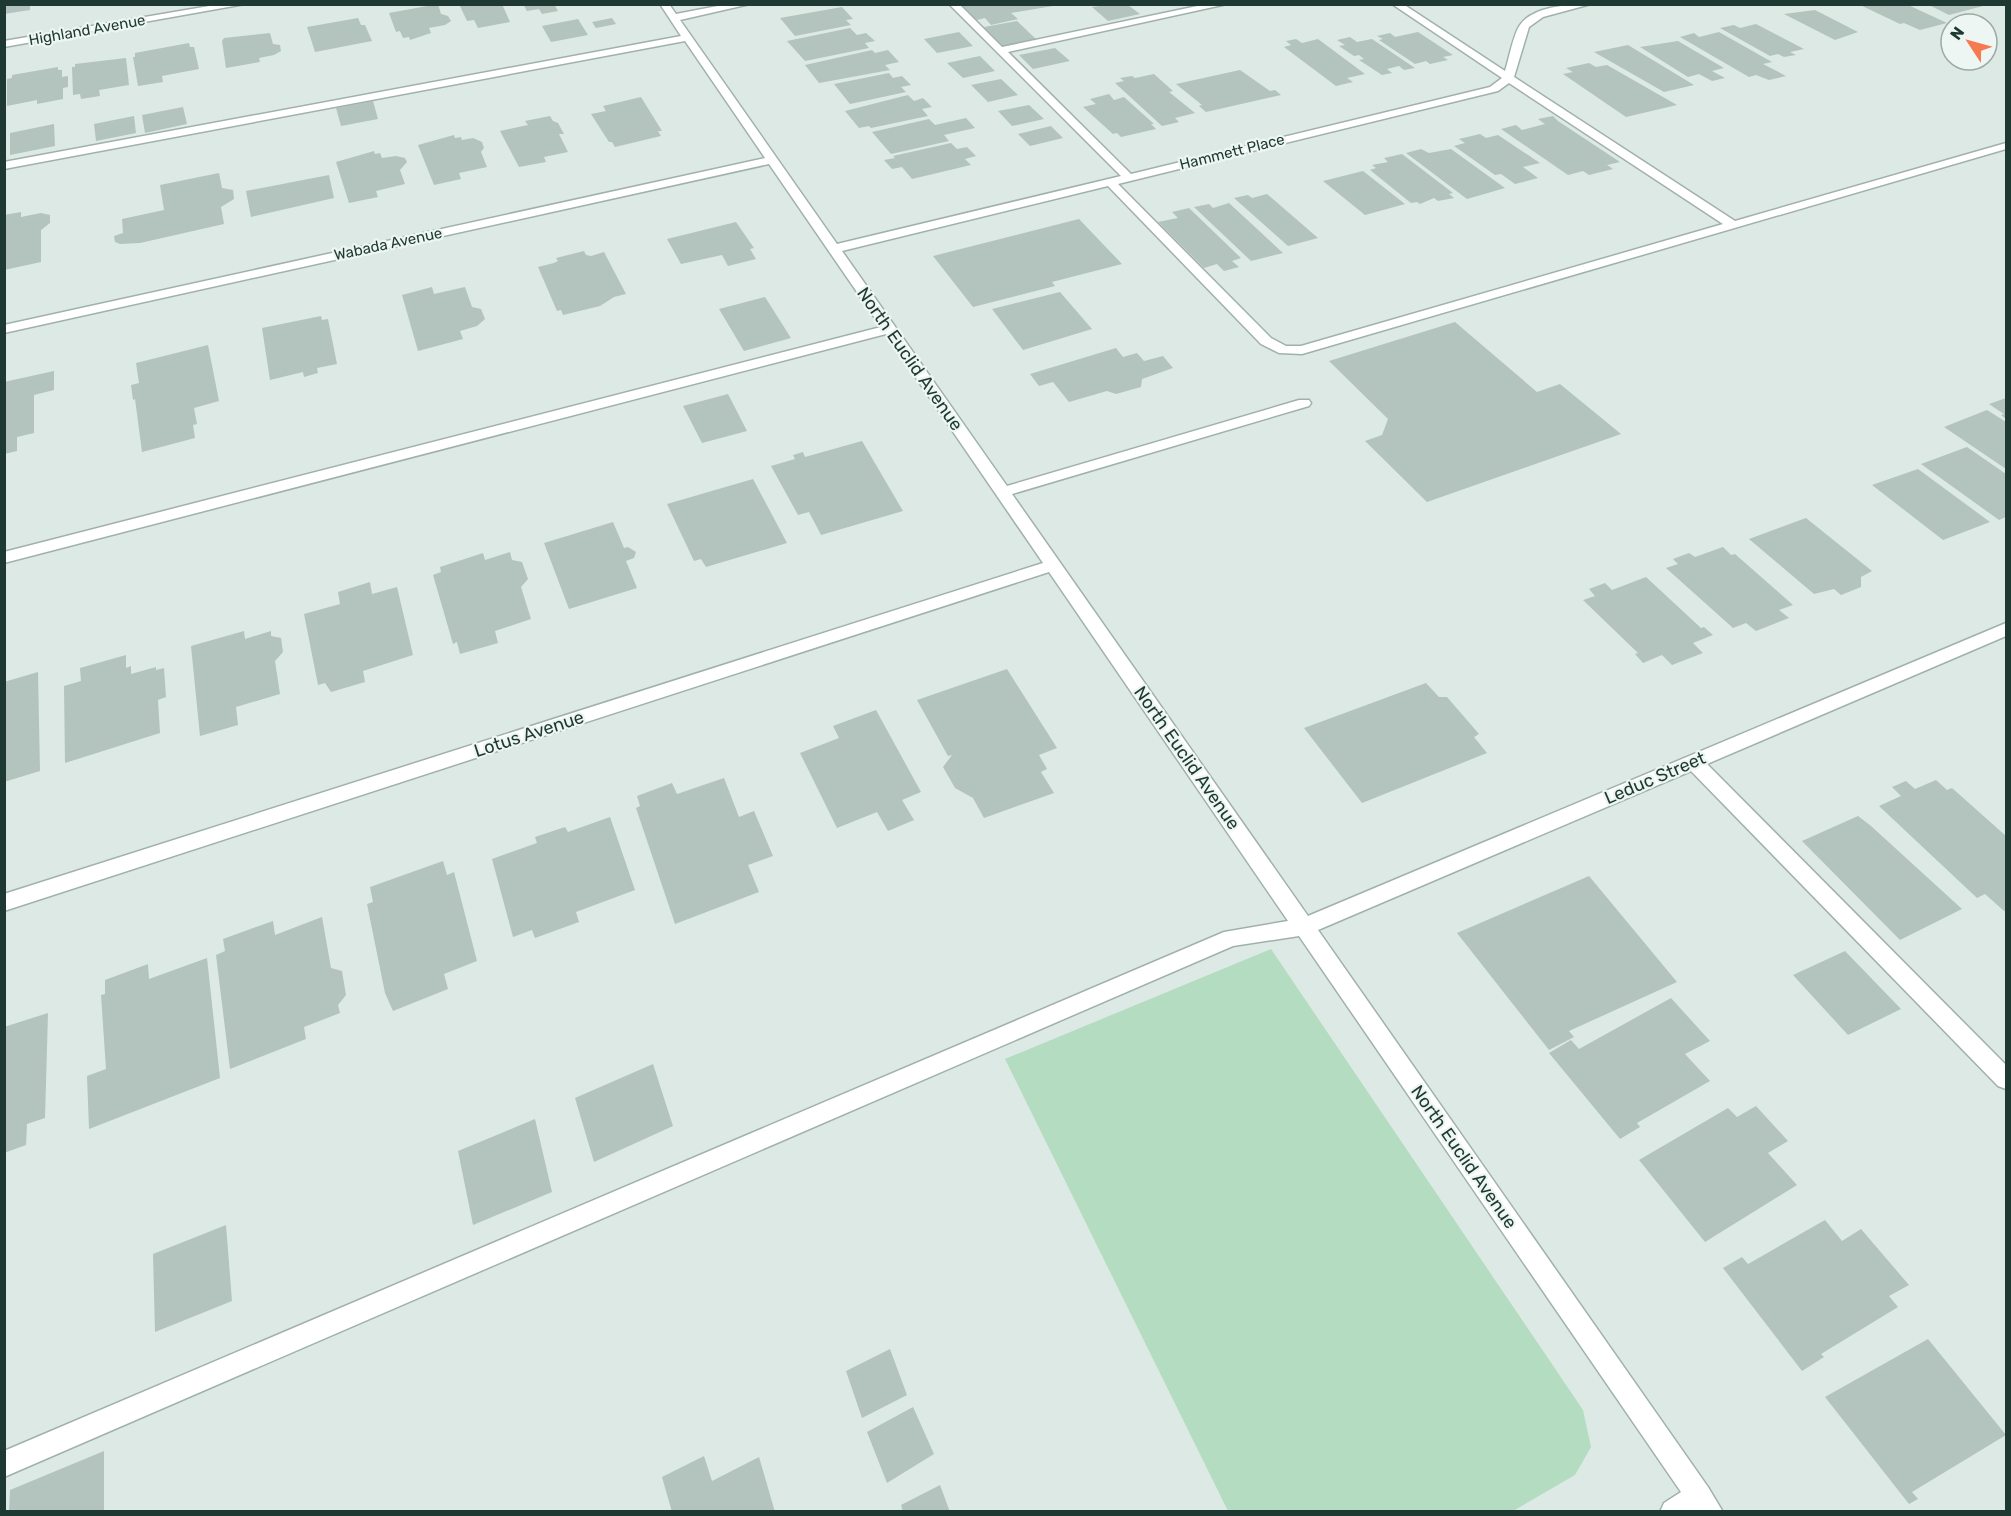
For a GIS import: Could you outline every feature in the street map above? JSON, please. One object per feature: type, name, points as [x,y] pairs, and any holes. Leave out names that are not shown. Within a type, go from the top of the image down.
[{"type":"street","name":"Highland Avenue","points":[[4,44],[241,4]]},
{"type":"street","points":[[669,11],[746,4]]},
{"type":"street","points":[[954,4],[1128,177]]},
{"type":"street","points":[[999,51],[1223,4]]},
{"type":"street","points":[[1396,4],[1733,225]]},
{"type":"street","points":[[1508,78],[1524,26],[1540,15],[1587,4]]},
{"type":"street","name":"North Euclid Avenue","points":[[669,11],[1704,1504]]},
{"type":"street","points":[[4,166],[687,38]]},
{"type":"street","name":"Hammett Place","points":[[834,249],[1494,89],[1508,78]]},
{"type":"street","points":[[1108,181],[1266,341],[1284,350],[1302,350],[2007,147]]},
{"type":"street","name":"Wabada Avenue","points":[[4,329],[772,160]]},
{"type":"street","points":[[4,558],[889,329]]},
{"type":"street","points":[[1003,492],[1304,404]]},
{"type":"street","name":"Lotus Avenue","points":[[4,903],[1053,565]]},
{"type":"street","name":"Leduc Street","points":[[4,1464],[1231,938],[1304,927],[2007,629]]},
{"type":"street","points":[[1694,762],[2007,1079]]},
{"type":"street","points":[[1673,1512],[1704,1504]]},
{"type":"green space","points":[[1271,949],[1583,1410],[1591,1447],[1575,1475],[1513,1511],[1228,1511],[1005,1059]]},
{"type":"building","points":[[4,4],[30,4],[30,10],[4,14]]},
{"type":"building","points":[[438,4],[441,14],[448,16],[451,21],[445,25],[429,28],[431,33],[410,40],[409,37],[403,38],[400,31],[396,32],[389,13]]},
{"type":"building","points":[[459,4],[502,4],[510,22],[478,28],[474,20],[467,21]]},
{"type":"building","points":[[523,4],[554,4],[558,11],[542,14],[539,9],[527,11]]},
{"type":"building","points":[[957,4],[1053,4],[1053,6],[1011,13],[1018,19],[991,25],[985,18],[973,21]]},
{"type":"building","points":[[1858,4],[1906,4],[1939,19],[1939,25],[1920,30],[1904,23],[1900,24]]},
{"type":"building","points":[[1927,4],[1980,4],[1983,6],[1960,12],[1943,12]]},
{"type":"building","points":[[1128,5],[1140,14],[1108,21],[1092,7]]},
{"type":"building","points":[[842,7],[853,19],[846,20],[851,25],[795,36],[780,18]]},
{"type":"building","points":[[1815,10],[1858,32],[1835,40],[1784,14]]},
{"type":"building","points":[[358,18],[361,25],[365,25],[372,41],[315,52],[307,27]]},
{"type":"building","points":[[612,18],[616,24],[596,28],[592,22]]},
{"type":"building","points":[[578,19],[588,35],[551,42],[542,26]]},
{"type":"building","points":[[1017,21],[1037,40],[1003,47],[984,27]]},
{"type":"building","points":[[1756,24],[1804,49],[1790,52],[1796,55],[1770,56],[1720,28],[1734,25],[1740,28]]},
{"type":"building","points":[[850,28],[857,35],[866,33],[875,41],[865,43],[869,48],[805,61],[787,41]]},
{"type":"building","points":[[959,32],[973,46],[937,53],[924,39]]},
{"type":"building","points":[[1418,32],[1453,55],[1443,57],[1448,60],[1430,64],[1426,61],[1415,64],[1379,40],[1383,39],[1377,36],[1390,33],[1395,37]]},
{"type":"building","points":[[1719,32],[1772,62],[1763,64],[1786,76],[1769,80],[1756,75],[1749,77],[1680,37],[1694,33],[1699,37]]},
{"type":"building","points":[[270,33],[273,44],[280,45],[281,51],[259,58],[260,62],[226,68],[222,41],[224,38]]},
{"type":"building","points":[[1350,37],[1357,42],[1372,39],[1415,68],[1404,70],[1399,66],[1387,69],[1392,73],[1382,75],[1359,60],[1364,59],[1359,55],[1354,56],[1339,46],[1345,45],[1337,40]]},
{"type":"building","points":[[1296,39],[1302,43],[1318,39],[1365,74],[1347,78],[1353,82],[1336,86],[1284,47],[1291,45],[1286,41]]},
{"type":"building","points":[[1678,41],[1724,68],[1712,71],[1725,78],[1712,81],[1699,74],[1688,77],[1640,47]]},
{"type":"building","points":[[189,43],[190,47],[194,47],[199,69],[162,76],[163,82],[138,86],[133,57],[135,53]]},
{"type":"building","points":[[1628,45],[1694,85],[1664,92],[1594,52]]},
{"type":"building","points":[[1055,48],[1070,61],[1033,69],[1019,55]]},
{"type":"building","points":[[872,50],[875,53],[888,50],[899,62],[885,65],[890,70],[819,83],[805,65]]},
{"type":"building","points":[[980,56],[995,71],[963,78],[947,63]]},
{"type":"building","points":[[126,58],[129,85],[99,90],[100,96],[81,99],[80,94],[73,95],[72,67],[75,67],[75,64]]},
{"type":"building","points":[[1589,63],[1596,67],[1607,65],[1677,105],[1626,117],[1563,74],[1573,72],[1566,68]]},
{"type":"building","points":[[58,67],[58,70],[62,70],[62,77],[68,76],[68,87],[63,88],[63,99],[37,104],[37,100],[7,106],[7,79],[12,78],[12,75]]},
{"type":"building","points":[[1240,70],[1270,91],[1275,90],[1281,95],[1206,112],[1199,106],[1202,105],[1176,84]]},
{"type":"building","points":[[889,73],[893,78],[902,76],[911,85],[901,87],[906,92],[850,104],[834,84]]},
{"type":"building","points":[[1154,74],[1173,91],[1169,92],[1195,113],[1175,118],[1179,122],[1162,126],[1115,83],[1124,81],[1120,78]]},
{"type":"building","points":[[1001,79],[1018,95],[988,102],[971,85]]},
{"type":"building","points":[[1109,94],[1114,100],[1124,97],[1154,124],[1151,124],[1156,129],[1121,137],[1117,133],[1113,134],[1083,107],[1096,104],[1090,99]]},
{"type":"building","points":[[908,95],[914,101],[923,98],[932,107],[922,109],[928,116],[871,128],[869,126],[859,128],[845,111]]},
{"type":"building","points":[[641,97],[662,131],[658,131],[661,136],[615,147],[612,142],[609,142],[591,114],[606,111],[603,106]]},
{"type":"building","points":[[373,101],[378,119],[341,126],[336,108]]},
{"type":"building","points":[[1029,105],[1044,119],[1012,126],[998,111]]},
{"type":"building","points":[[183,107],[187,124],[145,133],[142,115]]},
{"type":"building","points":[[134,116],[136,133],[96,141],[94,124]]},
{"type":"building","points":[[550,116],[558,123],[564,134],[559,134],[568,152],[544,157],[546,162],[519,167],[500,131],[528,125],[525,121]]},
{"type":"building","points":[[1553,116],[1620,162],[1607,165],[1613,169],[1589,175],[1583,171],[1568,175],[1501,129],[1516,125],[1522,130],[1545,124],[1538,119]]},
{"type":"building","points":[[966,118],[975,128],[944,135],[949,141],[891,154],[872,132],[929,119],[935,125]]},
{"type":"building","points":[[54,124],[55,146],[10,155],[10,133]]},
{"type":"building","points":[[1051,126],[1063,138],[1030,146],[1018,134]]},
{"type":"building","points":[[1480,134],[1486,138],[1498,135],[1540,163],[1523,167],[1538,178],[1515,184],[1501,174],[1495,175],[1454,146],[1465,143],[1459,139]]},
{"type":"building","points":[[454,135],[455,138],[461,137],[462,140],[473,138],[482,142],[484,148],[481,152],[487,167],[459,173],[461,179],[434,185],[418,145]]},
{"type":"building","points":[[951,143],[957,149],[967,147],[976,156],[965,159],[971,165],[912,179],[902,167],[892,169],[884,160],[895,158],[893,156]]},
{"type":"building","points":[[1421,149],[1429,153],[1451,149],[1505,188],[1467,199],[1406,153]]},
{"type":"building","points":[[374,151],[375,154],[380,153],[382,158],[396,156],[405,158],[407,162],[400,170],[405,184],[376,191],[378,197],[349,203],[336,162]]},
{"type":"building","points":[[1402,154],[1453,193],[1449,194],[1454,198],[1438,201],[1434,198],[1420,204],[1411,203],[1370,170],[1376,168],[1372,165],[1388,162],[1384,158]]},
{"type":"building","points":[[1363,171],[1405,204],[1365,215],[1323,181]]},
{"type":"building","points":[[219,173],[222,188],[233,190],[234,199],[221,207],[224,224],[140,243],[115,242],[114,236],[123,233],[122,219],[164,210],[160,185]]},
{"type":"building","points":[[329,175],[334,198],[251,217],[246,191]]},
{"type":"building","points":[[1267,194],[1318,238],[1288,246],[1234,198],[1248,195],[1252,198]]},
{"type":"building","points":[[1229,203],[1283,253],[1251,261],[1194,207],[1209,204],[1213,208]]},
{"type":"building","points":[[1189,208],[1241,258],[1232,261],[1239,267],[1224,271],[1217,264],[1204,268],[1158,222],[1178,218],[1172,212]]},
{"type":"building","points":[[21,212],[21,217],[41,213],[50,215],[50,223],[41,230],[41,262],[4,270],[4,215]]},
{"type":"building","points":[[1079,219],[1122,264],[1052,282],[1055,286],[973,307],[933,256]]},
{"type":"building","points":[[736,222],[754,248],[750,249],[756,259],[728,266],[722,255],[681,264],[667,239]]},
{"type":"building","points":[[584,251],[586,255],[591,256],[604,252],[626,294],[614,297],[600,306],[563,315],[561,310],[557,311],[538,267],[558,261],[556,258]]},
{"type":"building","points":[[432,287],[434,294],[465,287],[472,307],[481,309],[485,319],[477,326],[460,331],[463,339],[418,351],[402,295]]},
{"type":"building","points":[[1060,292],[1092,329],[1023,350],[992,309]]},
{"type":"building","points":[[765,297],[791,338],[744,351],[719,309]]},
{"type":"building","points":[[321,316],[322,320],[328,319],[337,364],[317,368],[318,373],[304,377],[303,372],[270,380],[262,328]]},
{"type":"building","points":[[1455,322],[1537,392],[1560,384],[1621,434],[1427,502],[1365,441],[1382,435],[1388,419],[1329,361]]},
{"type":"building","points":[[208,345],[219,401],[194,408],[197,424],[193,425],[195,438],[142,452],[131,385],[139,383],[136,363]]},
{"type":"building","points":[[1116,348],[1123,357],[1137,353],[1144,361],[1163,356],[1173,368],[1142,379],[1141,387],[1116,394],[1107,391],[1069,402],[1053,382],[1039,386],[1030,374]]},
{"type":"building","points":[[54,371],[54,390],[34,395],[34,433],[17,437],[17,451],[4,454],[4,382]]},
{"type":"building","points":[[728,394],[747,431],[702,443],[683,406]]},
{"type":"building","points":[[2006,398],[2006,419],[2001,415],[2004,414],[1989,404]]},
{"type":"building","points":[[1987,410],[2006,422],[2006,469],[1944,427]]},
{"type":"building","points":[[862,441],[903,511],[821,535],[809,512],[798,515],[771,466],[795,459],[793,455],[803,452],[805,457]]},
{"type":"building","points":[[1967,447],[2006,474],[2006,517],[1999,520],[1921,464]]},
{"type":"building","points":[[1918,469],[1990,522],[1943,540],[1872,485]]},
{"type":"building","points":[[753,479],[787,543],[706,567],[701,559],[694,561],[667,504]]},
{"type":"building","points":[[1806,518],[1872,571],[1861,577],[1861,587],[1841,595],[1834,589],[1814,594],[1749,539]]},
{"type":"building","points":[[613,522],[624,548],[628,547],[636,552],[634,558],[626,561],[637,588],[569,609],[544,543]]},
{"type":"building","points":[[1723,547],[1731,555],[1735,554],[1793,605],[1779,610],[1789,618],[1756,631],[1746,623],[1733,628],[1666,568],[1678,564],[1673,559],[1689,553],[1695,557]]},
{"type":"building","points":[[510,552],[512,560],[522,562],[528,579],[521,587],[531,619],[495,631],[498,643],[460,654],[457,642],[453,644],[433,575],[441,572],[440,567],[483,553],[485,560]]},
{"type":"building","points":[[1646,577],[1701,628],[1704,627],[1713,635],[1693,643],[1703,653],[1672,665],[1662,655],[1643,663],[1635,654],[1638,653],[1583,600],[1595,596],[1589,589],[1605,583],[1612,590]]},
{"type":"building","points":[[370,582],[372,594],[397,587],[413,655],[363,671],[365,682],[331,692],[325,683],[318,685],[304,614],[340,604],[338,592]]},
{"type":"building","points":[[244,631],[245,639],[271,631],[271,636],[281,638],[283,652],[275,661],[280,694],[236,707],[238,725],[200,736],[191,646]]},
{"type":"building","points":[[126,655],[126,668],[131,666],[131,674],[156,667],[156,670],[164,668],[166,697],[158,700],[160,733],[65,763],[64,686],[81,681],[80,668]]},
{"type":"building","points":[[1007,669],[1057,748],[1039,755],[1047,769],[1041,772],[1054,793],[984,818],[973,798],[955,788],[943,767],[952,755],[948,756],[917,700]]},
{"type":"building","points":[[38,672],[40,771],[4,782],[4,682]]},
{"type":"building","points":[[1426,683],[1439,697],[1447,697],[1479,734],[1474,737],[1487,753],[1362,803],[1304,728]]},
{"type":"building","points":[[876,710],[921,792],[902,800],[914,820],[888,831],[877,812],[837,828],[800,753],[839,738],[833,726]]},
{"type":"building","points":[[724,778],[739,817],[754,811],[773,856],[748,865],[759,892],[675,924],[636,808],[640,806],[637,796],[672,783],[677,794]]},
{"type":"building","points":[[1936,780],[1947,790],[1952,788],[2006,836],[2006,910],[2004,911],[1985,894],[1977,898],[1879,806],[1901,796],[1892,787],[1906,781],[1915,789]]},
{"type":"building","points":[[1858,816],[1962,909],[1900,940],[1802,841]]},
{"type":"building","points":[[610,817],[635,890],[576,912],[579,922],[535,938],[532,930],[513,937],[492,859],[537,843],[535,837],[565,827],[568,832]]},
{"type":"building","points":[[443,861],[447,875],[454,872],[477,961],[444,974],[448,989],[393,1011],[385,993],[367,904],[373,902],[370,887]]},
{"type":"building","points":[[1589,876],[1677,982],[1569,1031],[1574,1037],[1549,1050],[1457,933]]},
{"type":"building","points":[[322,917],[331,968],[342,971],[346,995],[338,1005],[340,1013],[304,1027],[306,1039],[230,1069],[216,955],[225,951],[223,939],[273,921],[275,935]]},
{"type":"building","points":[[1845,951],[1901,1009],[1848,1035],[1793,975]]},
{"type":"building","points":[[207,958],[220,1078],[89,1129],[87,1076],[106,1069],[101,995],[105,994],[105,980],[148,964],[149,979]]},
{"type":"building","points":[[1671,998],[1710,1041],[1685,1054],[1710,1081],[1637,1123],[1640,1127],[1620,1139],[1549,1053],[1571,1040],[1579,1049]]},
{"type":"building","points":[[48,1013],[45,1118],[27,1124],[26,1145],[4,1153],[4,1027]]},
{"type":"building","points":[[653,1064],[673,1126],[594,1162],[575,1098]]},
{"type":"building","points":[[1756,1106],[1788,1141],[1768,1153],[1797,1185],[1705,1242],[1639,1160],[1728,1108],[1737,1117]]},
{"type":"building","points":[[535,1119],[552,1192],[473,1225],[458,1151]]},
{"type":"building","points":[[1825,1220],[1842,1241],[1861,1229],[1909,1285],[1889,1296],[1898,1307],[1821,1354],[1824,1357],[1802,1371],[1723,1268],[1742,1257],[1748,1264]]},
{"type":"building","points":[[226,1225],[232,1301],[155,1332],[153,1254]]},
{"type":"building","points":[[1928,1339],[2006,1435],[1912,1492],[1918,1499],[1909,1504],[1825,1397]]},
{"type":"building","points":[[890,1349],[907,1395],[862,1418],[846,1371]]},
{"type":"building","points":[[913,1407],[934,1454],[887,1483],[867,1432]]},
{"type":"building","points":[[104,1451],[104,1512],[9,1512],[10,1490]]},
{"type":"building","points":[[704,1456],[712,1481],[759,1457],[775,1512],[672,1512],[662,1477]]},
{"type":"building","points":[[940,1485],[950,1512],[903,1512],[901,1505]]}]
